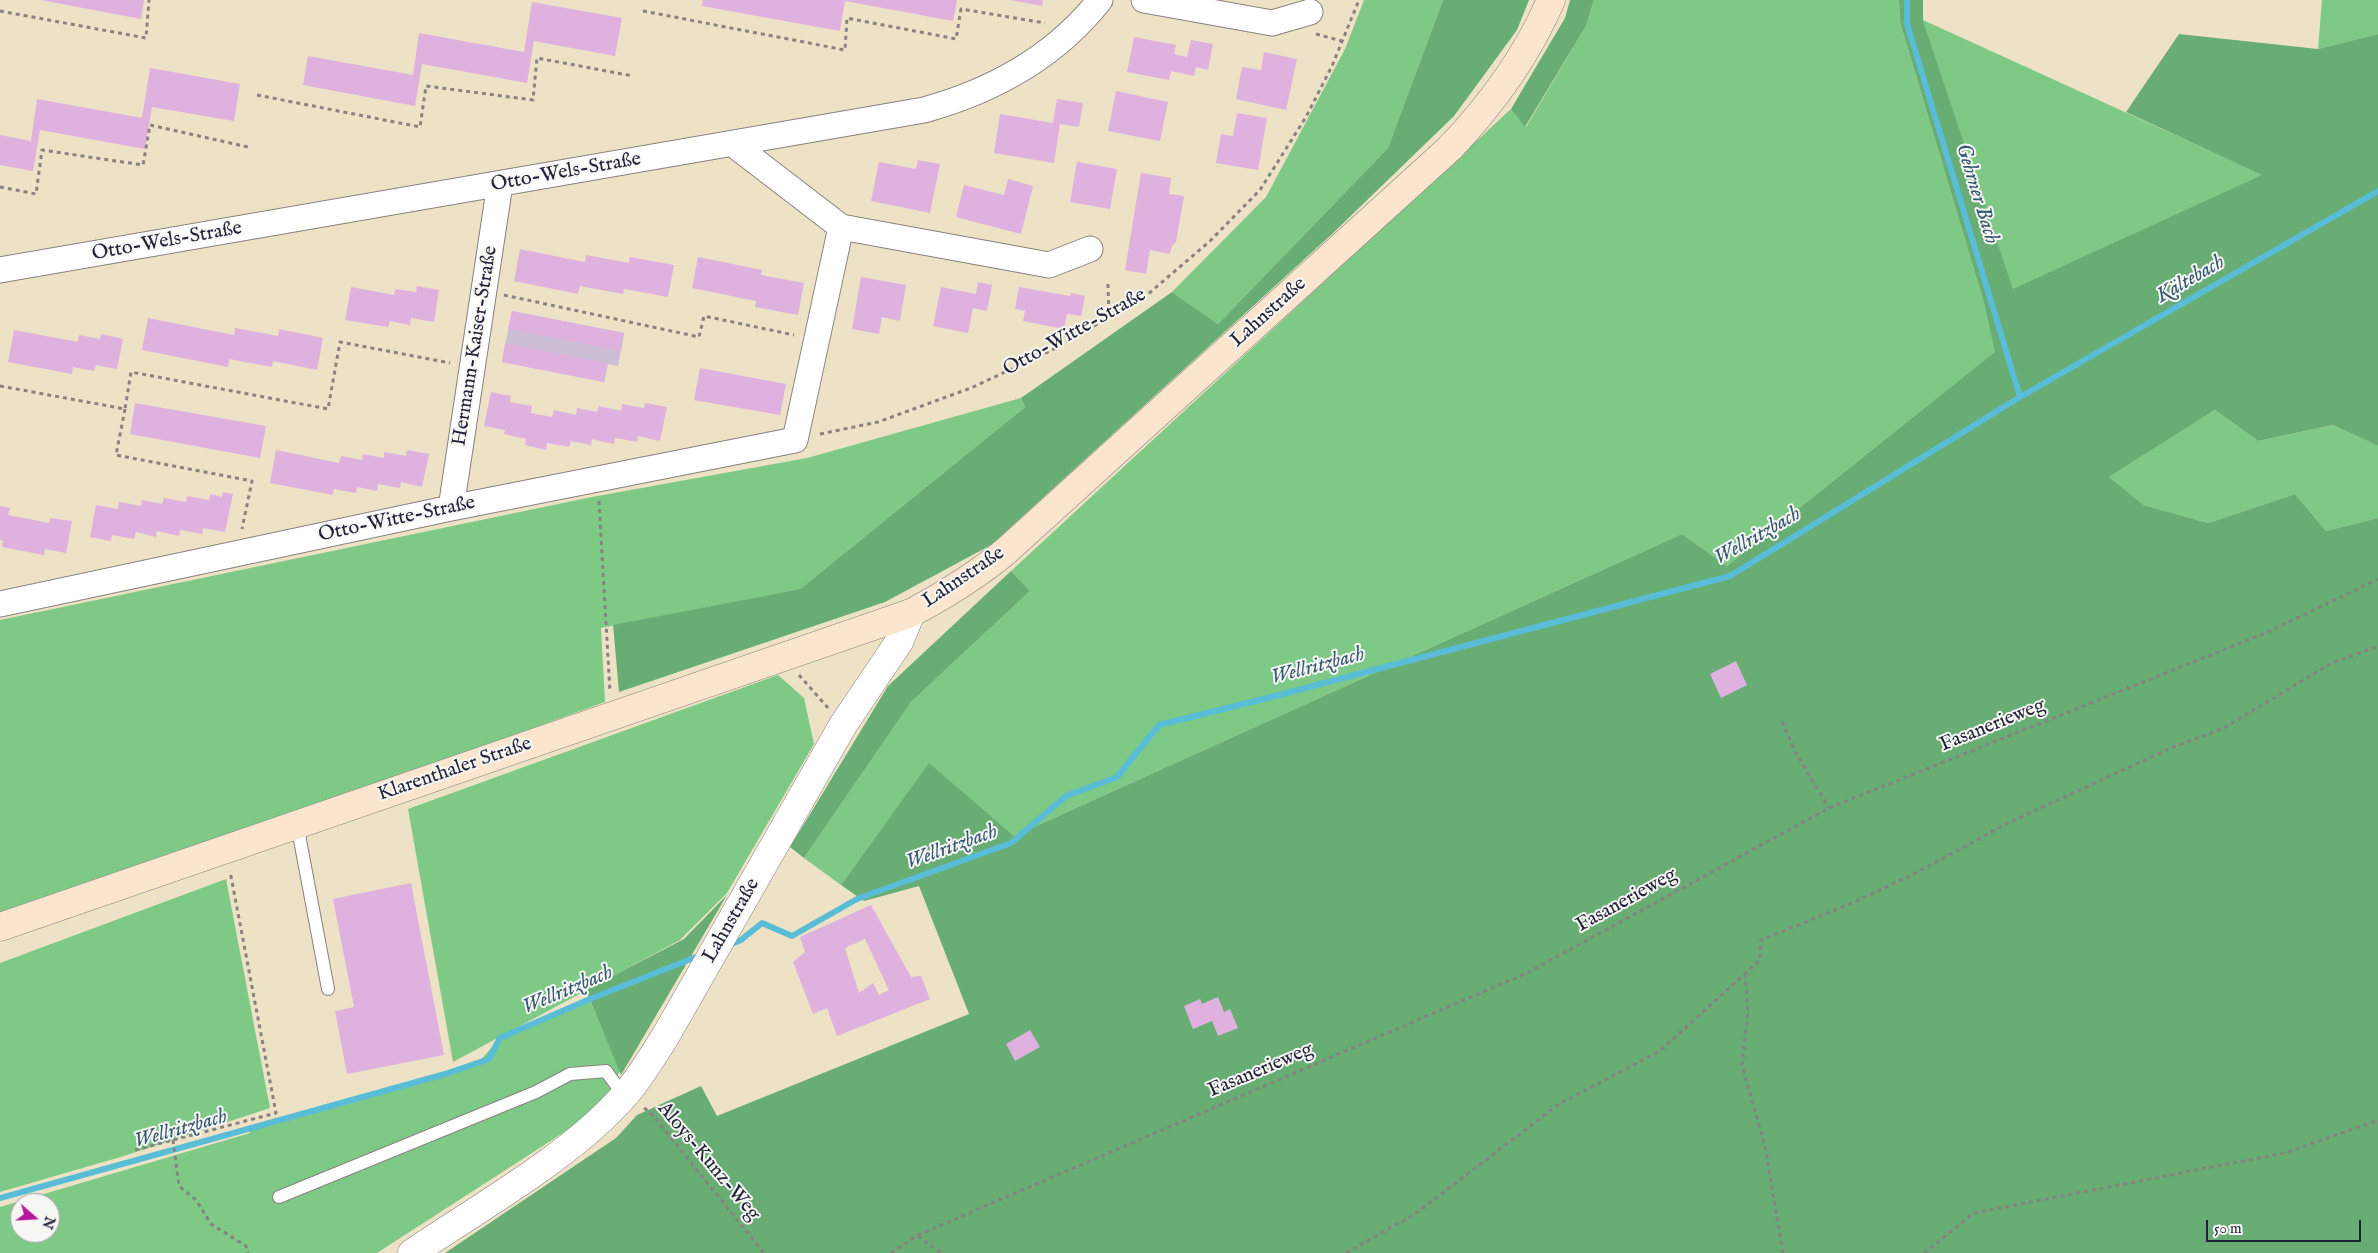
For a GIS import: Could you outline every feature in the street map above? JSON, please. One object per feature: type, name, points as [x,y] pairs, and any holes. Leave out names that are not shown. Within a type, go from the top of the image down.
[{"type":"main road","name":"Lahnstraße","points":[[911,613],[967,581],[1006,551],[1450,148],[1490,104],[1507,80],[1535,34],[1551,0]]},
{"type":"main road","name":"Klarenthaler Straße","points":[[0,927],[911,613]]},
{"type":"street","name":"Otto-Wels-Straße","points":[[0,270],[924,110],[953,102],[981,91],[1015,73],[1054,47],[1075,28],[1100,0]]},
{"type":"street","points":[[1144,0],[1272,23],[1310,12]]},
{"type":"street","points":[[733,144],[841,227],[1049,265],[1090,249]]},
{"type":"street","name":"Hermann-Kaiser-Straße","points":[[451,508],[500,184]]},
{"type":"street","points":[[795,440],[841,227]]},
{"type":"street","name":"Otto-Witte-Straße","points":[[0,604],[451,508],[795,440]]},
{"type":"street","name":"Lahnstraße","points":[[412,1253],[542,1166],[580,1136],[624,1096],[661,1044],[843,725],[893,652],[911,613]]},
{"type":"lane","points":[[297,824],[328,989]]},
{"type":"lane","points":[[279,1197],[536,1092],[570,1074],[606,1071],[624,1096]]},
{"type":"path","points":[[0,11],[146,38],[149,0]]},
{"type":"path","name":"Otto-Witte-Straße","points":[[795,440],[878,422],[971,388],[1054,349],[1147,296],[1210,241],[1260,190],[1306,117],[1332,66],[1359,0]]},
{"type":"path","points":[[643,11],[845,50],[847,18],[956,39],[961,9],[1075,28]]},
{"type":"path","points":[[257,95],[420,126],[426,86],[533,100],[537,58],[633,76]]},
{"type":"path","points":[[0,187],[36,194],[42,150],[143,165],[150,125],[248,147]]},
{"type":"path","points":[[1108,284],[1109,319]]},
{"type":"path","points":[[484,291],[699,337],[704,316],[817,340]]},
{"type":"path","points":[[237,553],[252,480],[116,455],[131,372],[328,409],[340,342],[473,367]]},
{"type":"path","points":[[0,386],[125,409]]},
{"type":"path","points":[[598,480],[612,716]]},
{"type":"path","name":"Fasanerieweg","points":[[891,1253],[918,1235],[1527,973],[1829,808],[2268,632],[2378,579]]},
{"type":"path","points":[[1346,1253],[1415,1214],[1559,1104],[1660,1050],[1760,960],[1761,940],[1912,875],[2008,823],[2156,755],[2224,728],[2330,664],[2378,646]]},
{"type":"path","points":[[795,671],[843,725]]},
{"type":"path","points":[[1782,722],[1796,753],[1829,808]]},
{"type":"path","points":[[135,1150],[276,1112],[226,849]]},
{"type":"path","points":[[1744,974],[1748,1012],[1742,1065],[1765,1146],[1783,1253]]},
{"type":"path","name":"Aloys-Kunz-Weg","points":[[624,1096],[650,1112],[764,1253]]},
{"type":"path","points":[[1924,1253],[1974,1213],[2285,1153],[2378,1120]]},
{"type":"path","points":[[173,1140],[179,1186],[196,1200],[211,1224],[246,1246],[248,1253]]},
{"type":"path","points":[[918,1235],[941,1253]]},
{"type":"shaded area","points":[[512,311],[624,333],[618,366],[608,364],[604,382],[502,362]]},
{"type":"green space","points":[[1364,0],[1443,0],[1388,148],[1218,324],[1172,292],[1266,197],[1345,49]]},
{"type":"green space","points":[[1443,0],[1529,0],[1517,30],[1454,116],[1332,234],[991,545],[885,602],[619,692],[613,625],[800,589],[1025,407],[1021,398],[1172,292],[1218,324],[1388,148]]},
{"type":"green space","points":[[1570,0],[1594,0],[1586,26],[1525,127],[1511,109],[1565,18]]},
{"type":"green space","points":[[1594,0],[1899,0],[1900,22],[1984,303],[1996,352],[1727,566],[1682,534],[1014,836],[929,764],[841,885],[804,858],[911,702],[1030,591],[1011,571],[1511,109],[1526,127],[1586,26]]},
{"type":"green space","points":[[1899,0],[1923,0],[1923,20],[2013,289],[2262,175],[2126,112],[2179,34],[2318,49],[2378,34],[2378,446],[2333,425],[2258,441],[2215,410],[2109,477],[2144,505],[2208,523],[2295,494],[2326,531],[2378,518],[2378,1253],[445,1253],[616,1138],[637,1115],[701,1086],[717,1116],[969,1014],[919,886],[864,901],[841,885],[929,763],[1014,836],[1682,534],[1727,566],[1995,352],[1984,303],[1900,22]]},
{"type":"green space","points":[[2322,0],[2378,0],[2378,34],[2318,49]]},
{"type":"green space","points":[[1923,20],[2263,175],[2013,290]]},
{"type":"green space","points":[[1021,398],[1025,407],[800,589],[601,628],[605,702],[349,795],[0,915],[0,620],[592,497],[807,458]]},
{"type":"green space","points":[[2215,410],[2258,441],[2333,425],[2378,446],[2378,518],[2326,531],[2295,494],[2208,523],[2144,505],[2109,477]]},
{"type":"green space","points":[[1011,571],[1030,591],[911,702],[804,858],[790,847],[888,686]]},
{"type":"green space","points":[[778,675],[804,698],[814,744],[727,893],[680,940],[453,1062],[408,809]]},
{"type":"green space","points":[[226,879],[270,1108],[124,1156],[0,1192],[0,963]]},
{"type":"green space","points":[[727,895],[621,1075],[586,990],[684,939]]},
{"type":"green space","points":[[590,1000],[620,1071],[600,1109],[377,1253],[0,1253],[0,1207],[10,1204],[10,1243],[60,1243],[60,1193],[47,1193],[250,1133],[250,1129],[479,1062],[500,1038]]},
{"type":"building","points":[[41,0],[144,0],[141,19]]},
{"type":"building","points":[[703,0],[957,0],[953,21],[845,1],[840,31],[702,6]]},
{"type":"building","points":[[1011,0],[1043,0],[1042,6]]},
{"type":"building","points":[[532,2],[622,18],[615,56],[534,41],[527,83],[422,64],[415,106],[303,85],[308,56],[413,75],[419,33],[524,52]]},
{"type":"building","points":[[1134,37],[1176,45],[1174,54],[1187,57],[1191,40],[1213,44],[1208,70],[1196,67],[1194,76],[1171,71],[1169,80],[1127,72]]},
{"type":"building","points":[[1264,52],[1297,59],[1286,110],[1236,99],[1242,67],[1261,70]]},
{"type":"building","points":[[150,68],[240,84],[234,121],[152,107],[145,149],[40,130],[33,171],[0,165],[0,135],[31,141],[37,99],[142,118]]},
{"type":"building","points":[[1116,91],[1168,102],[1160,141],[1108,131]]},
{"type":"building","points":[[1057,99],[1083,103],[1079,127],[1060,124],[1054,163],[994,153],[1000,114],[1053,123]]},
{"type":"building","points":[[1237,113],[1267,118],[1258,170],[1216,163],[1221,134],[1233,136]]},
{"type":"building","points":[[918,160],[940,164],[930,213],[871,201],[879,162],[916,169]]},
{"type":"building","points":[[1077,162],[1117,169],[1110,209],[1070,202]]},
{"type":"building","points":[[1141,173],[1171,178],[1169,194],[1184,196],[1176,242],[1172,246],[1170,254],[1150,250],[1146,274],[1125,270]]},
{"type":"building","points":[[1008,179],[1033,186],[1021,234],[956,217],[964,185],[1004,195]]},
{"type":"building","points":[[520,249],[585,262],[586,255],[629,263],[630,257],[674,265],[668,297],[624,289],[623,294],[580,286],[578,294],[514,281]]},
{"type":"building","points":[[698,257],[762,270],[761,275],[804,283],[798,315],[755,307],[756,301],[692,288]]},
{"type":"building","points":[[861,277],[906,285],[900,321],[882,317],[879,334],[852,329]]},
{"type":"building","points":[[978,282],[992,285],[987,311],[973,308],[968,333],[933,326],[941,287],[976,294]]},
{"type":"building","points":[[417,286],[439,290],[434,322],[411,318],[410,325],[390,321],[388,327],[345,320],[351,287],[394,295],[395,289],[416,292]]},
{"type":"building","points":[[1019,287],[1070,296],[1071,293],[1085,296],[1081,316],[1067,314],[1064,329],[1023,321],[1025,311],[1015,309]]},
{"type":"building","points":[[512,311],[624,333],[621,351],[508,329]]},
{"type":"building","points":[[148,318],[234,335],[235,328],[278,336],[279,329],[323,338],[317,370],[273,361],[272,367],[229,359],[228,367],[142,350]]},
{"type":"building","points":[[14,330],[78,342],[79,335],[100,339],[101,334],[123,339],[117,369],[96,365],[94,371],[73,367],[72,374],[8,362]]},
{"type":"building","points":[[505,343],[608,363],[604,382],[502,362]]},
{"type":"building","points":[[700,368],[786,384],[780,415],[694,400]]},
{"type":"building","points":[[491,392],[511,396],[510,402],[532,406],[531,413],[552,417],[554,410],[576,415],[577,408],[597,412],[599,406],[621,411],[622,404],[644,408],[645,403],[667,407],[660,441],[638,436],[637,442],[615,438],[614,444],[592,439],[591,445],[571,441],[569,447],[547,443],[546,450],[525,445],[526,439],[504,434],[505,430],[484,426]]},
{"type":"building","points":[[135,403],[266,426],[260,458],[130,434]]},
{"type":"building","points":[[276,450],[339,463],[341,456],[362,460],[363,454],[384,458],[384,452],[406,456],[407,450],[429,454],[422,487],[401,482],[400,488],[378,484],[377,491],[357,487],[356,493],[334,489],[333,495],[270,483]]},
{"type":"building","points":[[223,492],[233,494],[225,532],[203,528],[202,534],[180,530],[179,536],[157,531],[156,537],[136,532],[134,539],[112,535],[111,541],[90,537],[96,505],[118,509],[119,502],[141,506],[142,500],[162,504],[164,498],[186,502],[187,496],[209,500],[210,494],[222,497]]},
{"type":"building","points":[[0,506],[10,508],[8,515],[49,523],[50,518],[72,521],[66,553],[45,549],[44,555],[2,547],[3,541],[0,540]]},
{"type":"building","points":[[1736,661],[1747,685],[1721,698],[1710,674]]},
{"type":"building","points":[[411,883],[444,1055],[347,1074],[335,1011],[354,1007],[333,899]]},
{"type":"building","points":[[871,905],[911,977],[921,976],[930,999],[837,1036],[827,1008],[813,1014],[793,962],[805,952],[800,937]],"holes":[[[865,939],[889,990],[879,995],[873,983],[859,993],[845,948]]]},
{"type":"building","points":[[1218,997],[1224,1012],[1230,1009],[1238,1028],[1218,1036],[1212,1021],[1193,1029],[1184,1006],[1200,999],[1202,1004]]},
{"type":"building","points":[[1030,1030],[1040,1047],[1015,1061],[1006,1044]]},
{"type":"waterway","name":"Gehrner Bach","points":[[1907,0],[1907,24],[2020,397]]},
{"type":"waterway","name":"Wellritzbach","points":[[729,945],[741,940],[762,923],[792,936],[857,899],[1011,843],[1066,796],[1117,777],[1159,725],[1730,576],[2020,397],[2378,191]]},
{"type":"waterway","name":"Wellritzbach","points":[[0,1198],[445,1074],[489,1059],[500,1038],[590,999],[701,955]]},
{"type":"water label","name":"Kältebach","points":[[2191,280]]}]
